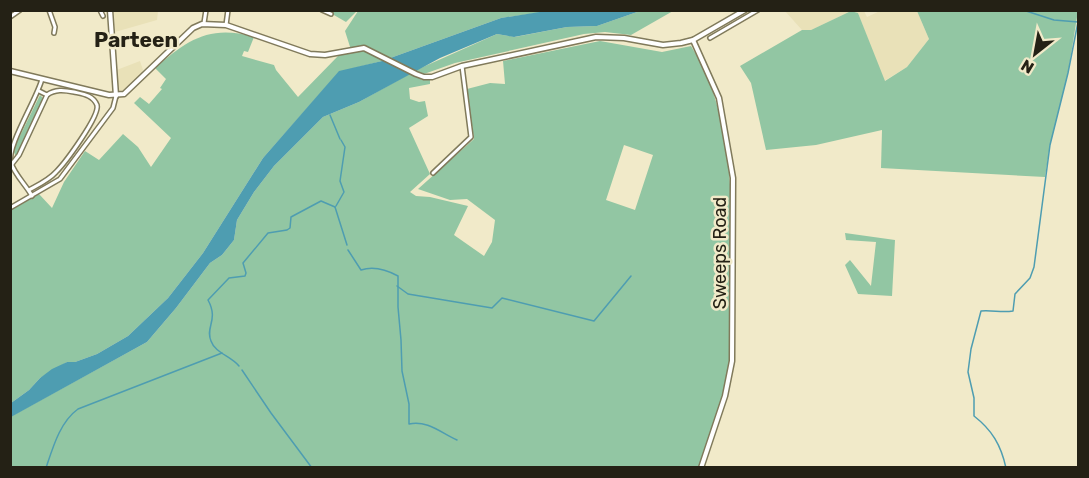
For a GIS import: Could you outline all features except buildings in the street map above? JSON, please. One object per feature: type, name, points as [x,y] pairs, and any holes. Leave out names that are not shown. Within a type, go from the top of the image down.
[{"type":"main road","points":[[110,10],[116,96]]},
{"type":"main road","points":[[10,71],[116,96],[124,94],[175,44],[193,28],[203,23],[226,24],[310,54],[325,55],[360,47],[424,77],[432,77],[462,66],[596,37],[617,37],[663,45],[693,40],[745,10]]},
{"type":"main road","name":"Sweeps Road","points":[[693,40],[719,98],[733,178],[732,367],[725,396],[701,468]]},
{"type":"street","points":[[10,17],[20,10]]},
{"type":"street","points":[[49,10],[55,27],[54,33]]},
{"type":"street","points":[[100,10],[103,16]]},
{"type":"street","points":[[203,23],[206,10]]},
{"type":"street","points":[[226,24],[228,10]]},
{"type":"street","points":[[322,10],[331,14]]},
{"type":"street","points":[[710,38],[758,10]]},
{"type":"street","points":[[433,173],[471,137],[462,66]]},
{"type":"street","points":[[32,196],[12,164],[13,145],[39,91],[42,79]]},
{"type":"street","points":[[12,164],[19,155],[47,95],[65,90],[88,95],[96,104],[97,110],[90,125],[57,171],[29,190]]},
{"type":"street","points":[[39,91],[47,95]]},
{"type":"street","points":[[10,208],[60,179],[113,108],[116,96]]},
{"type":"shaded area","points":[[114,11],[158,11],[157,20],[115,32]]},
{"type":"shaded area","points":[[785,11],[851,11],[811,30],[802,30]]},
{"type":"shaded area","points":[[851,11],[864,11],[867,17],[880,11],[917,11],[929,39],[907,67],[884,81],[858,13]]},
{"type":"shaded area","points":[[140,61],[143,70],[141,74],[134,83],[119,94],[116,90],[114,71]]},
{"type":"green space","points":[[354,10],[356,12],[346,22],[327,11]]},
{"type":"green space","points":[[358,11],[552,11],[501,18],[382,61],[339,72],[263,158],[203,253],[168,298],[128,336],[97,354],[75,362],[67,362],[40,378],[29,390],[11,403],[11,210],[39,194],[52,208],[64,182],[85,151],[99,160],[123,134],[138,147],[151,167],[171,138],[134,103],[140,97],[149,104],[162,89],[160,88],[166,79],[155,68],[189,42],[224,32],[254,37],[248,52],[244,51],[242,56],[274,65],[298,97],[338,56],[351,50],[345,31]]},
{"type":"green space","points":[[640,11],[673,11],[631,35],[605,32],[584,34],[455,63],[424,74],[414,71],[497,34],[515,37],[567,27],[597,26]]},
{"type":"green space","points":[[851,11],[858,13],[885,81],[907,67],[929,39],[917,11],[1078,11],[1068,73],[1050,145],[1045,177],[881,168],[882,130],[816,145],[766,150],[751,83],[740,66],[802,30],[811,30]]},
{"type":"green space","points":[[600,41],[662,52],[691,46],[704,69],[720,117],[727,152],[732,259],[729,366],[726,387],[700,467],[11,467],[10,417],[147,342],[210,263],[222,255],[234,240],[237,220],[254,192],[274,166],[323,117],[359,102],[411,73],[422,80],[430,80],[430,84],[409,88],[410,99],[425,101],[428,116],[409,128],[430,174],[410,192],[416,196],[468,206],[454,235],[484,256],[492,242],[495,220],[467,199],[450,200],[418,189],[474,139],[467,89],[490,83],[505,84],[503,61]],"holes":[[[624,145],[653,155],[635,210],[606,200]]]},
{"type":"green space","points":[[40,95],[43,98],[16,157],[14,152],[16,144]]},
{"type":"green space","points":[[845,233],[895,240],[892,296],[858,294],[845,265],[850,260],[871,286],[876,242],[846,240]]},
{"type":"water","points":[[552,10],[640,11],[597,26],[567,27],[514,37],[497,34],[440,58],[359,102],[323,117],[274,166],[254,192],[237,220],[234,240],[222,255],[210,263],[147,342],[11,417],[11,403],[29,390],[40,378],[52,369],[67,362],[75,362],[97,354],[128,336],[168,298],[203,253],[263,158],[339,71],[382,61],[501,18]]},
{"type":"waterway","points":[[1006,468],[995,439],[974,416],[974,398],[968,372],[971,349],[981,311],[1013,311],[1015,294],[1030,278],[1034,267],[1050,145],[1078,22],[1054,20],[1023,10]]},
{"type":"waterway","points":[[330,115],[340,139]]},
{"type":"waterway","points":[[336,206],[344,192],[340,181],[345,147],[341,140]]},
{"type":"waterway","points":[[239,366],[216,349],[211,341],[212,313],[208,300],[229,278],[245,276],[243,263],[268,233],[287,230],[290,228],[291,217],[321,201],[335,207]]},
{"type":"waterway","points":[[335,207],[347,245]]},
{"type":"waterway","points":[[348,250],[361,270],[380,269],[398,276],[402,371],[409,404],[409,424],[428,425],[457,440]]},
{"type":"waterway","points":[[397,286],[408,294],[492,308],[502,298],[594,321],[631,276]]},
{"type":"waterway","points":[[46,468],[62,428],[78,409],[222,353]]},
{"type":"waterway","points":[[242,370],[312,468]]},
{"type":"district","name":"Parteen","points":[[136,40]]}]
